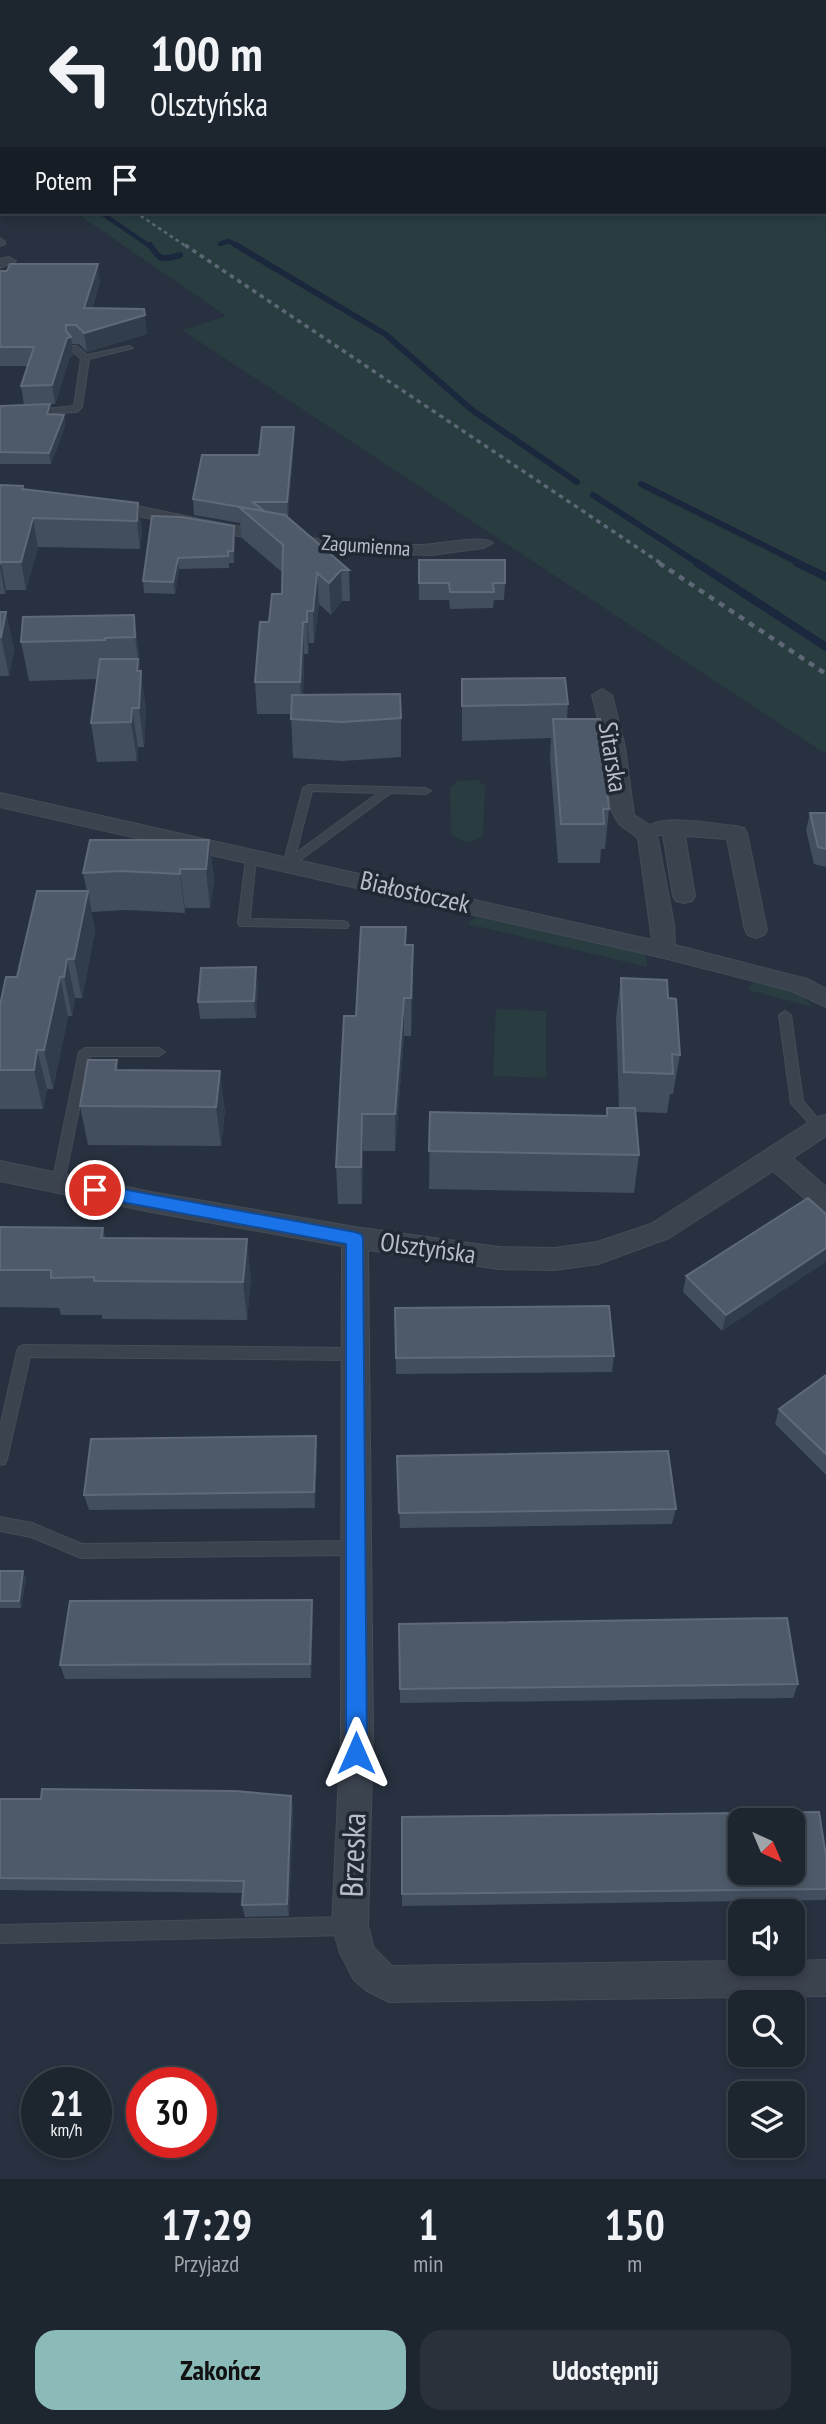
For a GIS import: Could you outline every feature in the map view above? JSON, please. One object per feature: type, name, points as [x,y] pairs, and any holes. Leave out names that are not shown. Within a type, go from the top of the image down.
[{"type":"street","name":"Zagumienna","points":[[91,502],[240,531],[382,550],[432,550],[484,543]]},
{"type":"street","name":"Sitarska","points":[[602,695],[615,747],[621,810],[648,836],[663,924],[664,950]]},
{"type":"street","name":"Białostoczek","points":[[0,800],[664,950],[799,985],[826,999]]},
{"type":"street","points":[[633,823],[736,833],[756,930]]},
{"type":"street","points":[[673,828],[684,896]]},
{"type":"street","name":"Olsztyńska","points":[[0,1171],[355,1238],[513,1259],[555,1259],[598,1254],[639,1240],[675,1223],[823,1126]]},
{"type":"street","points":[[776,1158],[826,1202]]},
{"type":"street","name":"Brzeska","points":[[355,1238],[356,1753],[350,1926],[355,1951],[371,1975],[389,1984],[826,1978]]},
{"type":"lane","points":[[74,348],[85,358]]},
{"type":"lane","points":[[85,358],[128,348]]},
{"type":"lane","points":[[27,411],[68,412],[78,407],[85,358]]},
{"type":"lane","points":[[288,865],[308,789],[426,791]]},
{"type":"lane","points":[[288,865],[389,790]]},
{"type":"lane","points":[[251,858],[244,923],[343,925]]},
{"type":"lane","points":[[785,1016],[797,1102],[823,1126]]},
{"type":"lane","points":[[58,1183],[85,1052],[159,1052]]},
{"type":"lane","points":[[0,1459],[23,1351],[355,1354]]},
{"type":"lane","points":[[0,1524],[32,1530],[81,1551],[356,1548]]},
{"type":"lane","points":[[0,1934],[350,1926]]},
{"type":"green space","points":[[78,214],[826,214],[826,754],[182,330],[226,316]]},
{"type":"green space","points":[[477,780],[485,786],[483,836],[463,841],[451,833],[450,788],[458,781]]},
{"type":"green space","points":[[476,916],[646,955],[647,967],[468,924]]},
{"type":"green space","points":[[760,982],[798,992],[813,1007],[748,990],[753,983]]},
{"type":"green space","points":[[496,1009],[546,1011],[546,1078],[493,1076]]},
{"type":"building","points":[[10,264],[98,264],[84,308],[144,309],[145,315],[84,333],[76,325],[66,325],[66,331],[71,337],[67,338],[52,385],[21,386],[34,347],[0,347],[0,271],[7,271]]},
{"type":"building","points":[[50,404],[47,414],[64,415],[49,453],[0,452],[0,406]]},
{"type":"building","points":[[262,427],[294,427],[287,502],[253,502],[264,511],[193,499],[202,455],[259,455]]},
{"type":"building","points":[[0,485],[138,503],[137,521],[33,518],[21,562],[0,564]]},
{"type":"building","points":[[239,507],[285,515],[349,570],[341,570],[329,583],[317,573],[313,611],[307,611],[307,622],[303,622],[300,682],[255,682],[260,622],[269,622],[272,594],[282,594],[283,545]]},
{"type":"building","points":[[152,516],[182,517],[234,526],[233,551],[228,551],[228,556],[178,558],[173,582],[143,581]]},
{"type":"building","points":[[419,560],[505,560],[505,583],[493,583],[494,592],[450,592],[449,583],[419,583]]},
{"type":"building","points":[[0,612],[6,612],[1,637],[0,637]]},
{"type":"building","points":[[134,615],[135,637],[21,642],[23,617]]},
{"type":"building","points":[[100,659],[138,659],[137,671],[141,671],[139,708],[132,708],[131,722],[91,723]]},
{"type":"building","points":[[565,678],[568,704],[462,706],[462,679]]},
{"type":"building","points":[[400,694],[401,718],[342,722],[291,719],[292,695]]},
{"type":"building","points":[[553,719],[600,719],[609,809],[603,809],[604,824],[561,824]]},
{"type":"building","points":[[810,813],[826,813],[826,849],[818,847]]},
{"type":"building","points":[[90,840],[209,840],[206,869],[180,869],[180,874],[121,871],[83,873]]},
{"type":"building","points":[[37,891],[88,891],[74,959],[67,959],[64,977],[60,977],[44,1050],[37,1050],[34,1070],[0,1070],[0,1005],[6,977],[17,977]]},
{"type":"building","points":[[361,927],[406,927],[405,945],[413,945],[411,998],[404,998],[395,1114],[362,1114],[361,1167],[336,1167],[344,1016],[356,1016]]},
{"type":"building","points":[[256,967],[254,1001],[198,1002],[201,968]]},
{"type":"building","points":[[621,978],[667,980],[668,998],[676,999],[680,1055],[672,1054],[673,1074],[624,1072]]},
{"type":"building","points":[[88,1060],[117,1060],[115,1070],[220,1071],[216,1107],[80,1106]]},
{"type":"building","points":[[607,1108],[635,1108],[639,1155],[429,1151],[430,1112],[607,1116]]},
{"type":"building","points":[[808,1198],[826,1214],[826,1248],[726,1315],[686,1276]]},
{"type":"building","points":[[0,1227],[103,1228],[101,1238],[247,1239],[243,1282],[94,1281],[94,1277],[51,1278],[51,1270],[0,1270]]},
{"type":"building","points":[[609,1306],[614,1356],[396,1358],[395,1308]]},
{"type":"building","points":[[826,1375],[826,1454],[779,1409]]},
{"type":"building","points":[[316,1436],[314,1492],[84,1495],[91,1439]]},
{"type":"building","points":[[668,1451],[676,1509],[399,1513],[397,1456]]},
{"type":"building","points":[[0,1571],[23,1571],[19,1601],[0,1601]]},
{"type":"building","points":[[312,1600],[310,1664],[60,1665],[70,1601]]},
{"type":"building","points":[[787,1618],[798,1684],[400,1689],[399,1624]]},
{"type":"building","points":[[42,1789],[235,1791],[291,1796],[287,1904],[242,1905],[244,1881],[0,1878],[0,1799],[41,1799]]},
{"type":"building","points":[[805,1812],[819,1812],[826,1856],[826,1889],[402,1894],[402,1817],[728,1813],[728,1885],[805,1885]]},
{"type":"waterway","points":[[103,214],[151,247]]},
{"type":"waterway","points":[[220,244],[229,241],[239,247]]},
{"type":"waterway","points":[[150,245],[162,258],[180,255]]},
{"type":"waterway","points":[[236,245],[385,334],[472,410],[577,482]]},
{"type":"waterway","points":[[641,484],[801,564]]},
{"type":"waterway","points":[[593,495],[699,564]]},
{"type":"waterway","points":[[697,563],[826,647]]},
{"type":"waterway","points":[[797,563],[826,577]]},
{"type":"railway","points":[[138,214],[187,247]]},
{"type":"railway","points":[[185,245],[662,564]]},
{"type":"railway","points":[[659,563],[826,674]]},
{"type":"route","points":[[95,1190],[355,1238],[356,1753]]}]
